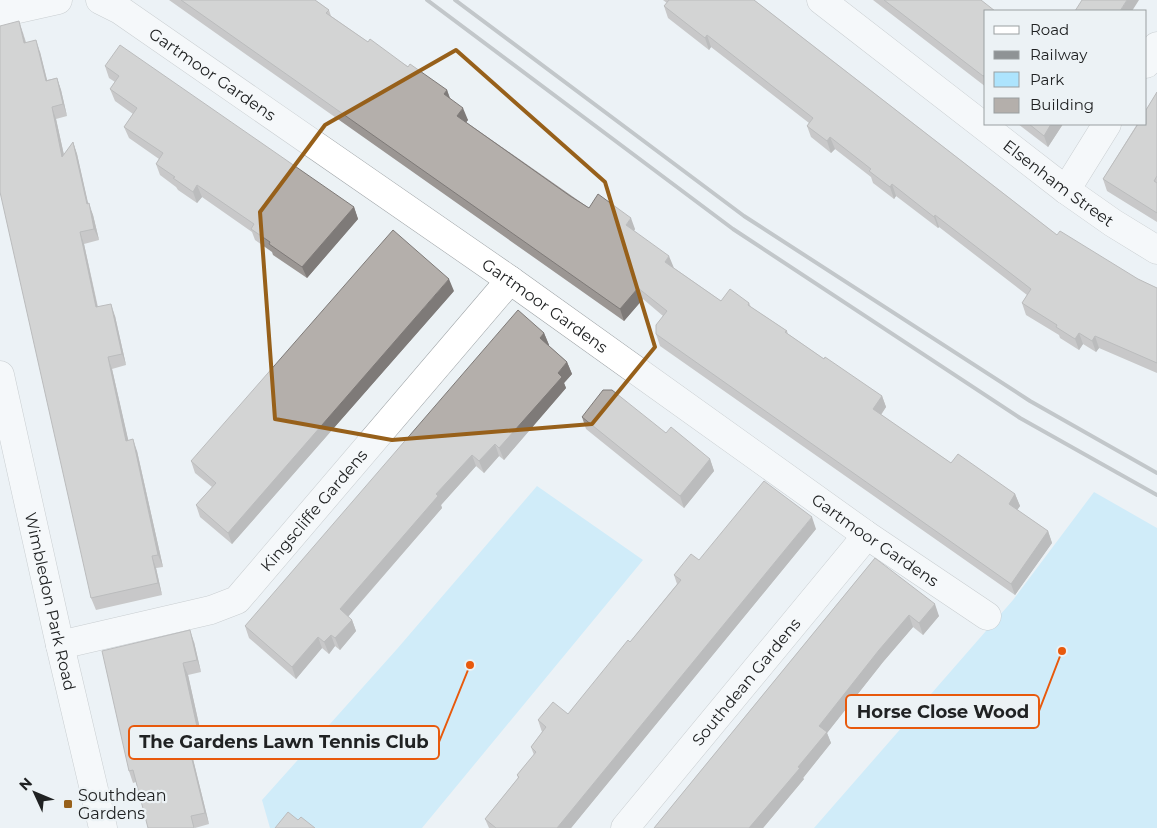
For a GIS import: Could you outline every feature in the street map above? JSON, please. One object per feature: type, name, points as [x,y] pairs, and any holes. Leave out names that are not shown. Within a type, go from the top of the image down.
[{"type":"street","points":[[0,13],[58,0]]},
{"type":"street","name":"Gartmoor Gardens","points":[[100,0],[120,10],[510,280],[865,534],[988,616]]},
{"type":"street","name":"Elsenham Street","points":[[821,0],[1066,190],[1113,223],[1157,250]]},
{"type":"street","points":[[1147,62],[1157,46]]},
{"type":"street","points":[[1066,190],[1106,125]]},
{"type":"street","name":"Kingscliffe Gardens","points":[[60,645],[211,610],[237,600],[510,280]]},
{"type":"street","name":"Wimbledon Park Road","points":[[0,376],[103,828]]},
{"type":"street","name":"Southdean Gardens","points":[[625,828],[858,546],[865,534]]},
{"type":"highlighted area","points":[[456,50],[605,182],[655,347],[592,424],[392,440],[275,419],[260,212],[325,125]]},
{"type":"green space","points":[[537,486],[643,560],[422,828],[270,828],[262,800],[397,649]]},
{"type":"green space","points":[[1094,492],[1157,528],[1157,828],[814,828],[1013,600]]},
{"type":"building","points":[[181,0],[315,0],[329,10],[326,13],[368,42],[370,39],[408,67],[410,64],[447,90],[444,94],[463,108],[457,116],[570,196],[589,208],[598,194],[631,218],[626,225],[669,256],[665,262],[721,301],[730,289],[749,303],[748,305],[787,331],[785,332],[882,396],[873,409],[951,463],[958,454],[1015,494],[1009,504],[1048,531],[1011,584],[656,334],[656,325],[667,311],[638,288],[620,309]]},
{"type":"building","points":[[669,0],[754,0],[1057,235],[1060,231],[1138,279],[1157,288],[1157,363],[1095,336],[1092,341],[1079,333],[1075,339],[1022,303],[1031,289],[935,215],[934,217],[892,184],[890,187],[869,171],[871,169],[830,137],[827,141],[807,126],[813,118],[707,35],[705,38],[664,6]]},
{"type":"building","points":[[884,0],[981,0],[994,10],[984,10],[983,76]]},
{"type":"building","points":[[1082,0],[1127,0],[1121,10],[1076,10]]},
{"type":"building","points":[[19,21],[24,43],[36,40],[46,81],[57,78],[63,104],[52,107],[62,157],[73,142],[94,229],[80,232],[96,307],[111,304],[122,354],[108,357],[126,441],[133,439],[158,555],[152,556],[158,583],[91,598],[0,192],[0,26]]},
{"type":"building","points":[[120,45],[354,207],[302,267],[251,229],[254,224],[197,185],[193,192],[173,178],[175,177],[156,164],[163,153],[124,127],[137,108],[110,89],[119,76],[105,66]]},
{"type":"building","points":[[1157,92],[1157,176],[1154,181],[1157,183],[1157,213],[1103,179],[1137,125],[1147,125],[1147,108]]},
{"type":"building","points":[[1030,125],[1050,125],[1044,136]]},
{"type":"building","points":[[393,230],[449,279],[228,533],[196,505],[216,483],[191,461]]},
{"type":"building","points":[[518,310],[544,333],[540,338],[567,362],[558,373],[562,377],[499,448],[495,444],[479,461],[472,455],[436,494],[438,496],[340,609],[352,620],[335,638],[331,635],[324,642],[318,637],[292,667],[245,626]]},
{"type":"building","points":[[603,390],[612,390],[666,433],[671,427],[710,459],[680,496],[582,417]]},
{"type":"building","points":[[764,481],[812,517],[557,828],[496,828],[485,819],[519,777],[517,775],[536,752],[531,747],[546,727],[538,720],[553,702],[568,714],[628,640],[630,642],[681,580],[674,575],[691,554],[699,560]]},
{"type":"building","points":[[875,558],[935,604],[919,623],[909,615],[879,650],[819,726],[827,732],[798,767],[800,768],[749,828],[654,828]]},
{"type":"building","points":[[190,630],[197,660],[183,663],[201,745],[189,747],[205,813],[191,816],[194,828],[148,828],[133,770],[129,771],[102,651]]},
{"type":"building","points":[[288,812],[298,820],[301,817],[315,828],[275,828]]},
{"type":"railway","points":[[427,0],[733,229],[1020,418],[1157,495]]},
{"type":"railway","points":[[455,0],[744,216],[1030,401],[1157,473]]},
{"type":"place","name":"Horse Close Wood","points":[[1062,651]]},
{"type":"place","name":"The Gardens Lawn Tennis Club","points":[[470,665]]},
{"type":"place","name":"Southdean Gardens","points":[[68,804]]}]
